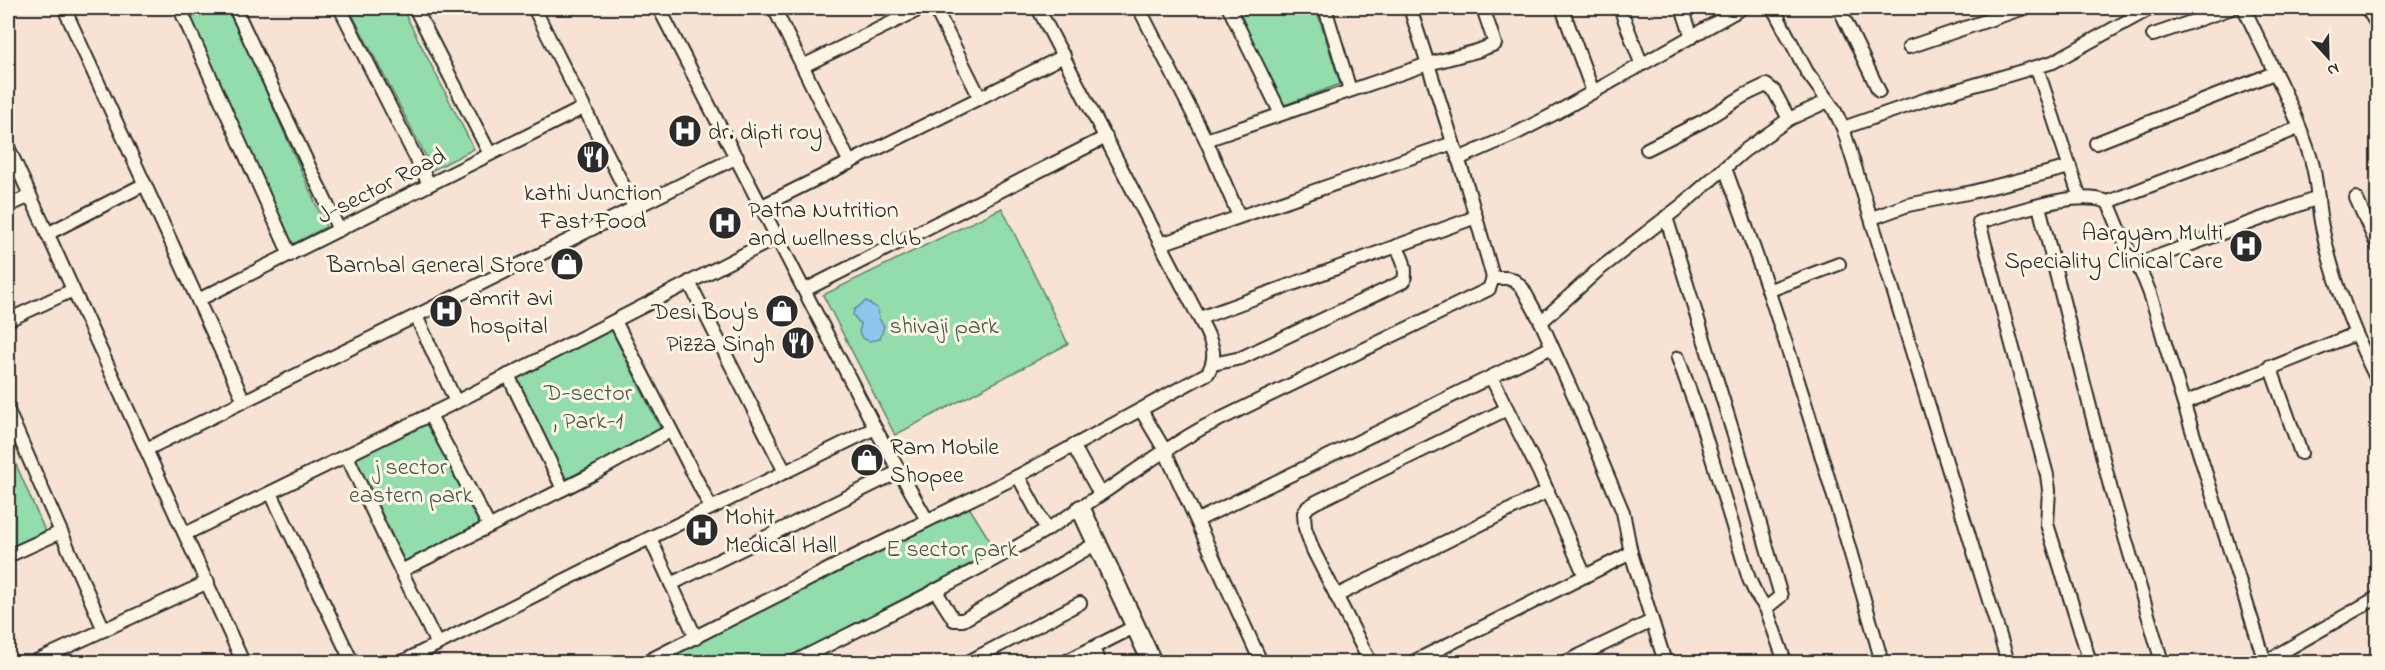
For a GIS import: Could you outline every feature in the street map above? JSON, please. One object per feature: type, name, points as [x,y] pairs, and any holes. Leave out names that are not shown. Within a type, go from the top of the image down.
[{"type":"street","points":[[64,8],[244,400]]},
{"type":"street","points":[[235,8],[339,230]]},
{"type":"street","points":[[340,8],[429,184]]},
{"type":"street","points":[[415,8],[490,154]]},
{"type":"street","points":[[534,8],[634,207]]},
{"type":"street","points":[[659,8],[875,428],[927,520]]},
{"type":"street","points":[[774,8],[850,163]]},
{"type":"street","points":[[803,66],[922,8]]},
{"type":"street","points":[[935,8],[980,98]]},
{"type":"street","points":[[646,663],[1018,476],[1208,373],[1213,364],[1213,346],[1200,318],[1038,8]]},
{"type":"street","points":[[1139,8],[1206,140],[1239,216]]},
{"type":"street","points":[[1229,8],[1281,114]]},
{"type":"street","points":[[1325,8],[1350,90]]},
{"type":"street","points":[[794,663],[1047,530],[1164,449],[1204,427],[1329,365],[1485,293],[1492,284],[1493,278],[1410,8]]},
{"type":"street","points":[[1206,140],[1428,64],[1495,44],[1483,8]]},
{"type":"street","points":[[1562,8],[1593,92]]},
{"type":"street","points":[[1620,8],[1641,63]]},
{"type":"street","points":[[1682,8],[1692,37]]},
{"type":"street","points":[[1458,159],[1515,134],[1742,8]]},
{"type":"street","points":[[1773,8],[1806,72],[1839,117],[1843,128],[2008,663]]},
{"type":"street","points":[[1839,8],[1879,91]]},
{"type":"street","points":[[1909,47],[2024,8]]},
{"type":"street","points":[[1843,128],[1927,99],[2037,68],[2074,52],[2151,8]]},
{"type":"street","points":[[2152,34],[2232,8]]},
{"type":"street","points":[[2244,8],[2299,128],[2314,171],[2325,238],[2355,334],[2378,382]]},
{"type":"street","points":[[2367,8],[2378,26]]},
{"type":"street","points":[[183,9],[290,255]]},
{"type":"street","points":[[762,206],[1064,56]]},
{"type":"street","points":[[2037,68],[2080,198]]},
{"type":"street","points":[[2096,142],[2274,74]]},
{"type":"street","points":[[1647,149],[1703,122],[1745,95],[1766,86],[1774,91],[1789,119]]},
{"type":"street","points":[[1541,322],[1596,272],[1770,131],[1789,119],[1828,101]]},
{"type":"street","name":"J-sector Road","points":[[198,300],[583,108]]},
{"type":"street","points":[[2090,663],[2047,524],[2049,490],[2047,475],[1979,222],[2080,198],[2100,199],[2108,202],[2299,128]]},
{"type":"street","points":[[805,290],[1106,137]]},
{"type":"street","points":[[1161,244],[1453,144]]},
{"type":"street","points":[[8,147],[243,663]]},
{"type":"street","points":[[147,449],[736,157]]},
{"type":"street","points":[[1872,218],[1908,205],[1972,192],[2070,167]]},
{"type":"street","points":[[1725,168],[1770,290],[1844,527],[1882,663]]},
{"type":"street","points":[[47,234],[145,184]]},
{"type":"street","points":[[8,206],[30,196]]},
{"type":"street","points":[[2137,264],[2318,198]]},
{"type":"street","points":[[2356,198],[2378,247]]},
{"type":"street","points":[[2108,202],[2131,257],[2137,264],[2184,403],[2265,663],[2378,597]]},
{"type":"street","points":[[2039,206],[2111,490],[2162,663]]},
{"type":"street","points":[[2364,217],[2378,212]]},
{"type":"street","points":[[1200,318],[1476,217]]},
{"type":"street","points":[[1666,217],[1781,596],[1766,608]]},
{"type":"street","points":[[186,534],[456,402],[778,237]]},
{"type":"street","points":[[1213,364],[1241,358],[1404,281],[1406,270],[1404,260],[1396,246]]},
{"type":"street","points":[[1770,290],[1839,264]]},
{"type":"street","points":[[1493,278],[1507,278],[1515,281],[1523,289],[1541,322],[1623,512],[1631,553],[1665,663]]},
{"type":"street","points":[[689,282],[785,472]]},
{"type":"street","points":[[8,320],[73,290]]},
{"type":"street","points":[[416,316],[456,402]]},
{"type":"street","points":[[615,321],[711,508]]},
{"type":"street","points":[[2184,403],[2270,366],[2355,334]]},
{"type":"street","points":[[1198,520],[1552,347]]},
{"type":"street","points":[[1678,358],[1700,419],[1749,579],[1766,608],[1785,663]]},
{"type":"street","points":[[2270,366],[2301,453]]},
{"type":"street","points":[[508,375],[563,489]]},
{"type":"street","points":[[1491,377],[1548,490],[1585,576]]},
{"type":"street","points":[[1370,663],[1305,528],[1303,520],[1308,507],[1507,409]]},
{"type":"street","points":[[1141,410],[1164,449],[1198,520],[1261,663]]},
{"type":"street","points":[[8,411],[11,430],[61,532],[104,630]]},
{"type":"street","points":[[430,415],[489,526]]},
{"type":"street","points":[[402,663],[875,428]]},
{"type":"street","points":[[401,571],[563,489],[670,431]]},
{"type":"street","points":[[1072,445],[1100,494]]},
{"type":"street","points":[[347,456],[437,644]]},
{"type":"street","points":[[671,584],[900,471]]},
{"type":"street","points":[[1018,476],[1047,530]]},
{"type":"street","points":[[1336,596],[1548,490]]},
{"type":"street","points":[[271,493],[352,663]]},
{"type":"street","points":[[1081,508],[1152,663]]},
{"type":"street","points":[[8,556],[61,532]]},
{"type":"street","points":[[650,538],[696,638]]},
{"type":"street","points":[[935,590],[954,620],[963,620],[1097,543]]},
{"type":"street","points":[[1413,663],[1631,553]]},
{"type":"street","points":[[34,663],[208,582]]},
{"type":"street","points":[[968,663],[1080,603]]},
{"type":"street","points":[[1566,663],[1652,621]]},
{"type":"street","points":[[1065,663],[1136,626]]},
{"type":"street","points":[[1093,649],[1099,663]]},
{"type":"green space","points":[[209,8],[229,8],[326,227],[291,245],[188,19]]},
{"type":"green space","points":[[349,8],[402,8],[474,149],[433,170]]},
{"type":"green space","points":[[1235,8],[1316,8],[1340,84],[1282,106]]},
{"type":"green space","name":"shivaji park","points":[[1002,208],[1068,344],[895,435],[823,295]]},
{"type":"green space","name":"D-sector , Park-1","points":[[615,329],[615,337],[662,432],[564,480],[514,379]]},
{"type":"green space","name":"j sector eastern park","points":[[426,422],[482,529],[407,566],[356,459]]},
{"type":"green space","points":[[8,446],[45,531],[8,548]]},
{"type":"green space","name":"E sector park","points":[[967,504],[1002,560],[793,662],[661,662]]},
{"type":"water","points":[[866,301],[877,308],[879,319],[884,326],[880,339],[869,341],[862,338],[859,332],[861,325],[853,315],[854,310]]},
{"type":"place","name":"dr. dipti roy","points":[[685,131]]},
{"type":"place","name":"kathi Junction Fast Food","points":[[593,157]]},
{"type":"place","name":"Patna Nutrition and wellness club","points":[[725,223]]},
{"type":"place","name":"Aargyam Multi Speciality Clinical Care","points":[[2246,246]]},
{"type":"place","name":"Barnbal General Store","points":[[567,264]]},
{"type":"place","name":"amrit avi hospital","points":[[446,311]]},
{"type":"place","name":"Desi Boy's","points":[[782,311]]},
{"type":"place","name":"Pizza Singh","points":[[798,343]]},
{"type":"place","name":"Ram Mobile Shopee","points":[[867,460]]},
{"type":"place","name":"Mohit Medical Hall","points":[[702,530]]}]
